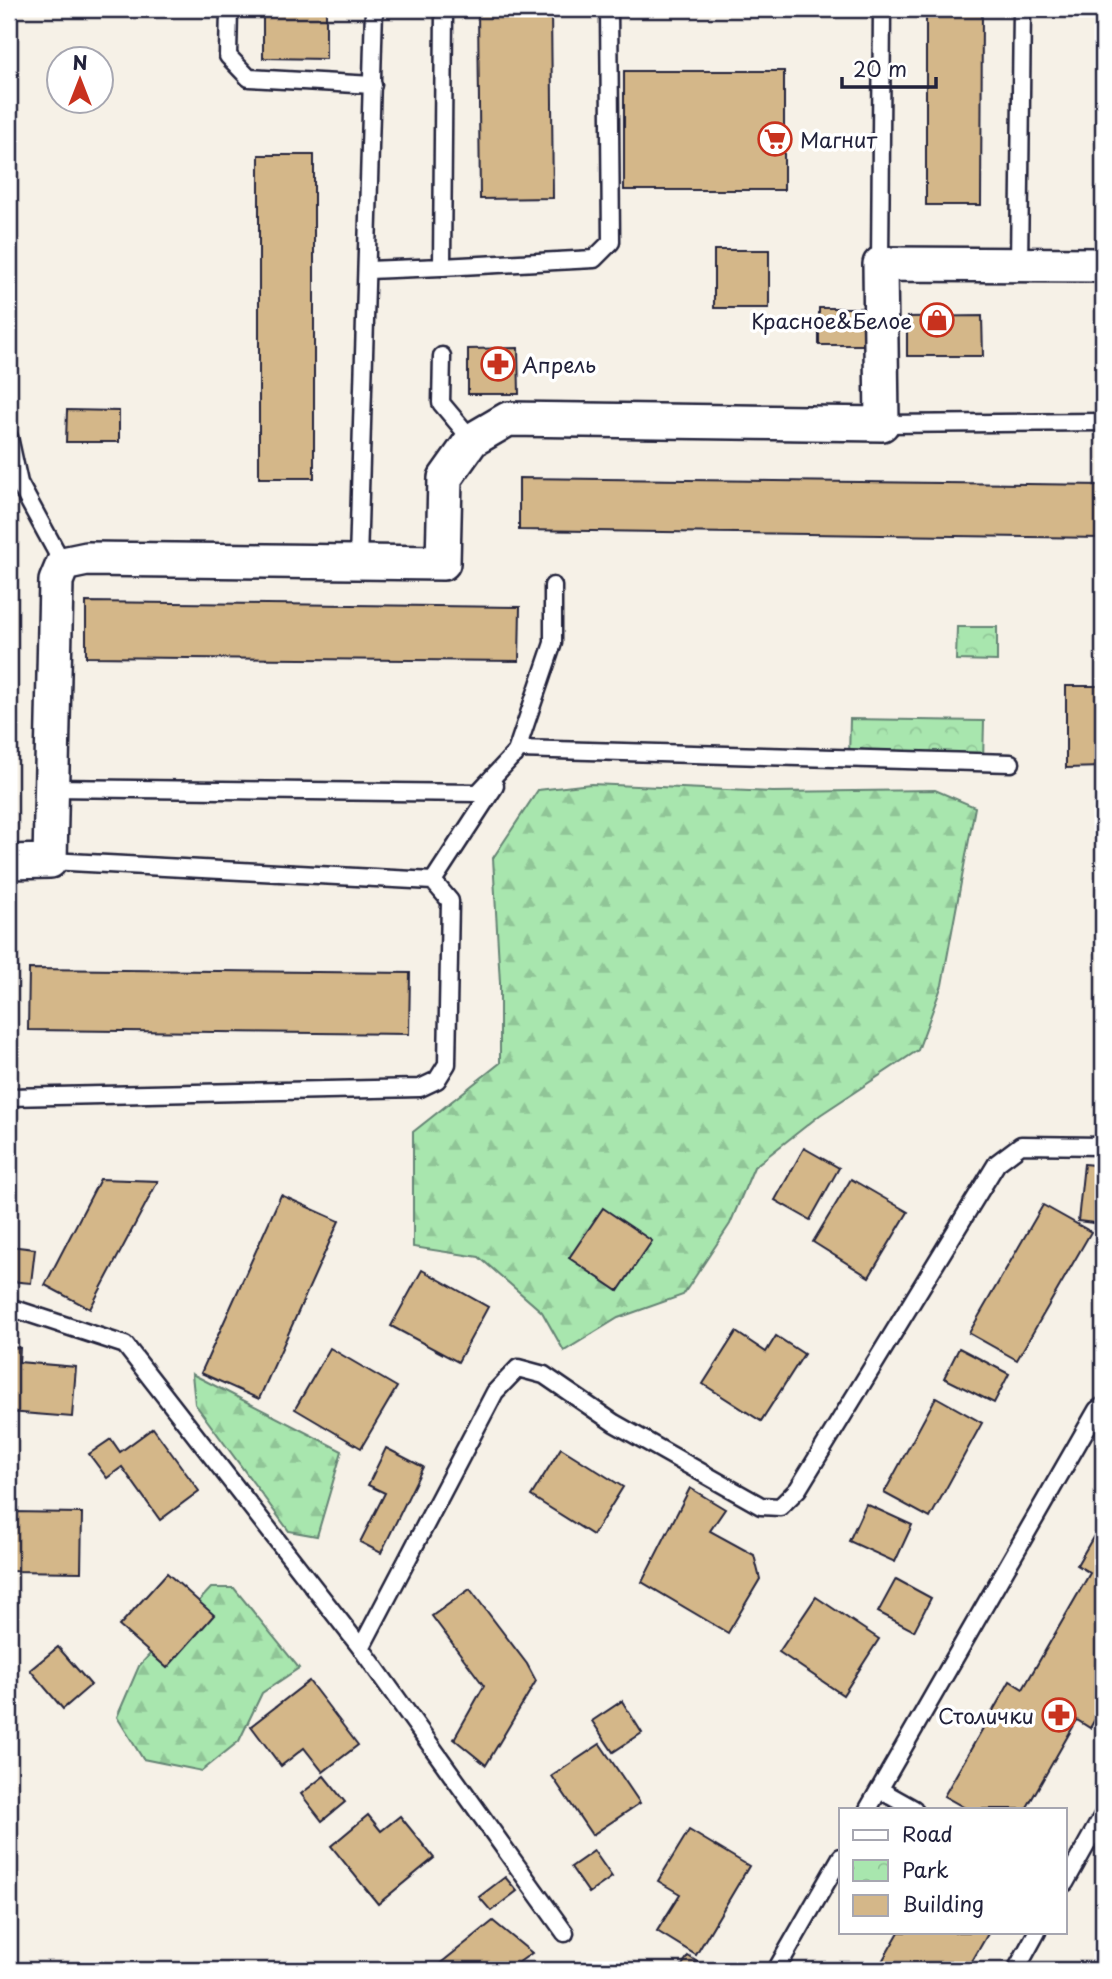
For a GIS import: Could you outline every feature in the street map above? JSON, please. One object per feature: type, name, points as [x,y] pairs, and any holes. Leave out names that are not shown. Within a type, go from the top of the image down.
[{"type":"street","points":[[9,862],[50,861],[56,581],[63,564],[87,559],[443,563],[445,478],[472,440],[508,419],[882,424],[880,264],[1103,265]]},
{"type":"lane","points":[[229,9],[228,56],[249,78],[373,85]]},
{"type":"lane","points":[[358,562],[374,9]]},
{"type":"lane","points":[[442,267],[444,9]]},
{"type":"lane","points":[[368,270],[594,259],[611,242],[609,9]]},
{"type":"lane","points":[[880,264],[881,9]]},
{"type":"lane","points":[[1019,265],[1022,9]]},
{"type":"lane","points":[[442,356],[441,402],[472,440]]},
{"type":"lane","points":[[882,424],[1103,422]]},
{"type":"lane","points":[[9,437],[19,483],[63,564]]},
{"type":"lane","points":[[433,881],[519,749],[554,643],[553,586]]},
{"type":"lane","points":[[51,788],[478,793],[519,749],[1011,763]]},
{"type":"lane","points":[[9,1097],[420,1088],[437,1080],[447,1064],[450,901],[433,881],[50,861]]},
{"type":"lane","points":[[361,1648],[495,1392],[518,1368],[544,1375],[614,1423],[761,1506],[780,1507],[798,1489],[997,1163],[1021,1145],[1103,1146]]},
{"type":"lane","points":[[9,1307],[125,1345],[361,1648],[565,1933]]},
{"type":"lane","points":[[869,1808],[1097,1410],[1103,1406]]},
{"type":"lane","points":[[880,1790],[912,1808]]},
{"type":"lane","points":[[1066,1881],[1103,1815]]},
{"type":"lane","points":[[776,1970],[839,1860]]},
{"type":"lane","points":[[1016,1970],[1036,1934]]},
{"type":"green space","points":[[957,627],[997,627],[997,661],[956,660]]},
{"type":"green space","points":[[850,719],[984,721],[983,762],[849,757]]},
{"type":"green space","points":[[591,784],[773,792],[935,790],[975,807],[942,985],[918,1050],[820,1115],[754,1167],[730,1224],[683,1295],[618,1318],[564,1351],[542,1312],[479,1257],[413,1247],[413,1132],[500,1063],[500,983],[493,858],[538,790]]},
{"type":"green space","points":[[192,1374],[342,1451],[317,1536],[289,1531],[195,1404]]},
{"type":"green space","points":[[211,1588],[234,1588],[299,1668],[262,1693],[239,1741],[202,1771],[143,1759],[117,1717],[139,1666]]},
{"type":"building","points":[[263,9],[326,9],[326,59],[263,58]]},
{"type":"building","points":[[478,9],[551,9],[553,198],[480,199]]},
{"type":"building","points":[[926,9],[982,9],[981,205],[926,205]]},
{"type":"building","points":[[624,71],[784,71],[784,190],[624,190]]},
{"type":"building","points":[[259,155],[314,155],[314,478],[259,478]]},
{"type":"building","points":[[714,250],[769,250],[769,308],[714,308]]},
{"type":"building","points":[[819,308],[863,308],[863,345],[819,345]]},
{"type":"building","points":[[982,316],[983,356],[907,356],[907,317]]},
{"type":"building","points":[[518,348],[519,394],[468,394],[468,349]]},
{"type":"building","points":[[67,410],[119,411],[119,442],[66,442]]},
{"type":"building","points":[[519,478],[1103,485],[1103,538],[519,530]]},
{"type":"building","points":[[86,602],[520,607],[519,661],[86,657]]},
{"type":"building","points":[[1066,686],[1103,686],[1103,767],[1066,768]]},
{"type":"building","points":[[29,969],[410,973],[409,1034],[28,1030]]},
{"type":"building","points":[[804,1148],[839,1168],[810,1220],[775,1200]]},
{"type":"building","points":[[1084,1164],[1103,1166],[1103,1224],[1078,1221]]},
{"type":"building","points":[[100,1179],[158,1181],[90,1309],[45,1285]]},
{"type":"building","points":[[851,1179],[908,1212],[869,1277],[813,1242]]},
{"type":"building","points":[[281,1195],[339,1221],[259,1399],[201,1373]]},
{"type":"building","points":[[1043,1205],[1091,1232],[1017,1360],[969,1333]]},
{"type":"building","points":[[603,1208],[652,1241],[618,1291],[569,1258]]},
{"type":"building","points":[[9,1246],[35,1249],[31,1283],[9,1281]]},
{"type":"building","points":[[422,1270],[488,1307],[458,1362],[391,1326]]},
{"type":"building","points":[[736,1332],[766,1352],[776,1336],[804,1354],[761,1421],[703,1384]]},
{"type":"building","points":[[9,1347],[20,1348],[19,1362],[76,1367],[72,1417],[9,1412]]},
{"type":"building","points":[[330,1348],[397,1387],[361,1448],[295,1409]]},
{"type":"building","points":[[959,1348],[1009,1374],[994,1403],[944,1378]]},
{"type":"building","points":[[936,1397],[982,1423],[930,1518],[884,1493]]},
{"type":"building","points":[[153,1428],[199,1491],[160,1520],[122,1467],[107,1478],[89,1454],[111,1439],[120,1452]]},
{"type":"building","points":[[386,1448],[423,1467],[381,1553],[360,1542],[385,1493],[368,1485]]},
{"type":"building","points":[[561,1448],[623,1487],[593,1535],[531,1496]]},
{"type":"building","points":[[690,1488],[725,1509],[710,1531],[754,1555],[760,1579],[728,1633],[642,1582]]},
{"type":"building","points":[[866,1504],[912,1525],[895,1562],[849,1541]]},
{"type":"building","points":[[9,1512],[82,1513],[81,1572],[9,1571]]},
{"type":"building","points":[[1103,1520],[1103,1705],[1090,1728],[1077,1720],[1027,1808],[965,1808],[944,1796],[1010,1681],[1023,1689],[1090,1573],[1077,1565]]},
{"type":"building","points":[[167,1573],[214,1615],[167,1668],[119,1626]]},
{"type":"building","points":[[896,1579],[931,1598],[914,1631],[878,1612]]},
{"type":"building","points":[[470,1589],[527,1664],[536,1681],[486,1765],[454,1739],[484,1686],[432,1616]]},
{"type":"building","points":[[816,1597],[879,1639],[843,1695],[779,1652]]},
{"type":"building","points":[[58,1647],[91,1685],[63,1709],[30,1670]]},
{"type":"building","points":[[309,1681],[358,1745],[323,1772],[304,1748],[281,1766],[251,1726]]},
{"type":"building","points":[[622,1701],[642,1733],[613,1752],[592,1721]]},
{"type":"building","points":[[600,1744],[640,1803],[592,1835],[552,1776]]},
{"type":"building","points":[[324,1776],[345,1802],[322,1821],[301,1794]]},
{"type":"building","points":[[368,1815],[381,1831],[400,1816],[434,1858],[378,1904],[331,1846]]},
{"type":"building","points":[[689,1830],[749,1866],[696,1955],[657,1931],[680,1894],[658,1881]]},
{"type":"building","points":[[594,1851],[612,1877],[589,1893],[571,1867]]},
{"type":"building","points":[[505,1877],[517,1891],[491,1911],[479,1897]]},
{"type":"building","points":[[493,1921],[532,1953],[508,1970],[432,1970]]},
{"type":"building","points":[[898,1934],[988,1934],[967,1970],[877,1970]]},
{"type":"building","points":[[688,1956],[710,1970],[679,1970]]},
{"type":"place","name":"Магнит","points":[[775,139]]},
{"type":"place","name":"Красное&Белое","points":[[937,320]]},
{"type":"place","name":"Апрель","points":[[498,364]]},
{"type":"place","name":"Столички","points":[[1059,1715]]}]
